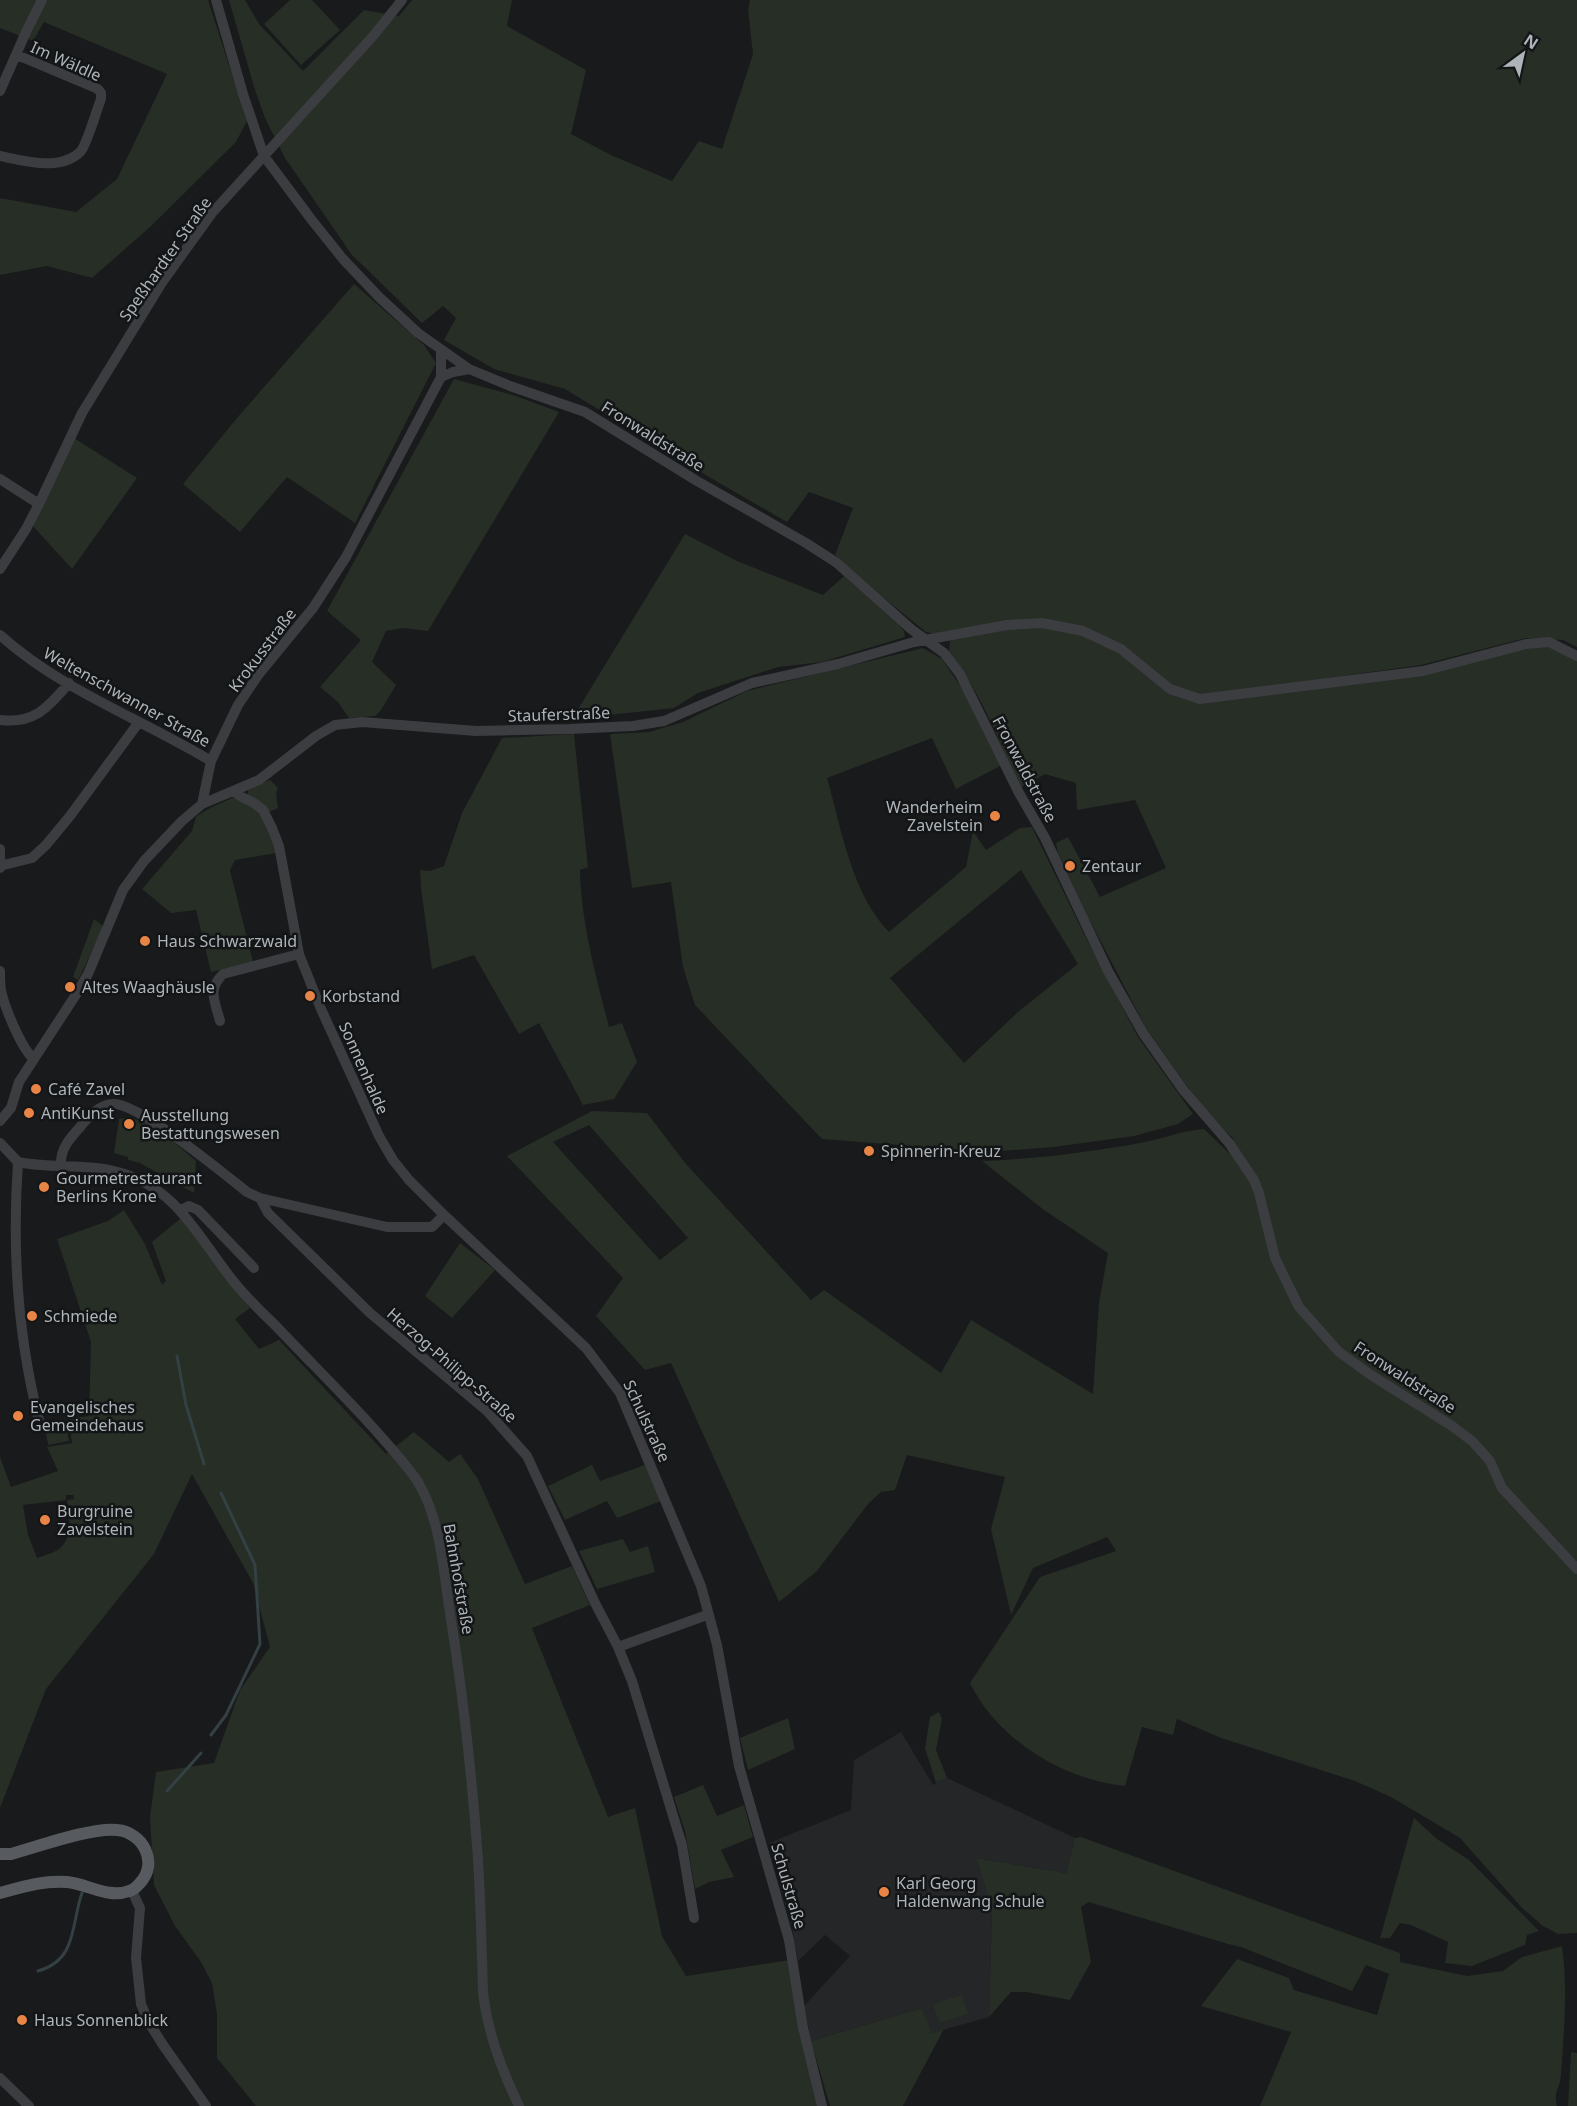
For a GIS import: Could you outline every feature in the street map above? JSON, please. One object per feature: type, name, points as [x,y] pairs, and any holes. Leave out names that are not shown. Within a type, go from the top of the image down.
[{"type":"main road","points":[[0,1854],[11,1854],[106,1830],[128,1832],[142,1842],[149,1864],[146,1877],[132,1891],[103,1892],[69,1882],[51,1882],[28,1885],[0,1893]]},
{"type":"street","points":[[0,91],[42,0]]},
{"type":"street","name":"Fronwaldstraße","points":[[216,0],[243,94],[264,156],[311,219],[379,297],[441,351],[469,369],[585,412],[697,481],[806,543],[837,563],[911,629],[944,653],[960,674],[1019,794],[1045,838],[1108,971],[1143,1033],[1184,1091],[1229,1143],[1254,1180],[1275,1258],[1299,1307],[1339,1352],[1472,1441],[1490,1461],[1502,1488],[1577,1569]]},
{"type":"street","name":"Speßhardter Straße","points":[[0,569],[39,504],[81,413],[163,281],[212,213],[374,35],[402,0]]},
{"type":"street","name":"Im Wäldle","points":[[0,156],[33,162],[63,162],[81,150],[101,99],[98,89],[17,55]]},
{"type":"street","name":"Krokusstraße","points":[[202,804],[211,761],[238,705],[259,674],[313,608],[346,557],[441,377],[441,351]]},
{"type":"street","points":[[441,377],[469,369]]},
{"type":"street","points":[[0,479],[39,504]]},
{"type":"street","name":"Stauferstraße","points":[[202,804],[260,780],[316,736],[335,725],[362,722],[476,731],[570,729],[653,723],[674,717],[752,683],[838,664],[927,640],[1006,625],[1042,623],[1083,631],[1121,649],[1170,689],[1200,699],[1423,671],[1526,645],[1549,642],[1577,656]]},
{"type":"street","name":"Weltenschwanner Straße","points":[[0,635],[37,665],[211,761]]},
{"type":"street","points":[[0,720],[25,719],[39,714],[69,683]]},
{"type":"street","points":[[0,849],[0,867],[32,858],[70,816],[139,722]]},
{"type":"street","name":"Sonnenhalde","points":[[235,791],[263,810],[272,828],[279,846],[299,954],[321,1009],[379,1136],[393,1160],[444,1215]]},
{"type":"street","points":[[0,1120],[11,1108],[19,1082],[86,977],[123,890],[144,861],[202,804]]},
{"type":"street","points":[[220,1021],[213,992],[215,982],[223,974],[299,954]]},
{"type":"street","points":[[0,971],[1,990],[17,1034],[28,1054],[34,1059]]},
{"type":"street","points":[[61,1165],[60,1155],[70,1138],[88,1117],[104,1106],[122,1105],[171,1133],[248,1192],[260,1198],[387,1227],[432,1227],[444,1215]]},
{"type":"street","points":[[0,1143],[18,1162],[16,1230],[20,1312],[40,1424]]},
{"type":"street","name":"Bahnhofstraße","points":[[18,1162],[36,1166],[61,1165],[120,1173],[139,1180],[161,1193],[181,1210],[250,1300],[352,1404],[417,1482],[429,1506],[438,1537],[457,1655],[471,1771],[484,1999],[506,2080],[519,2106]]},
{"type":"street","name":"Herzog-Philipp-Straße","points":[[260,1198],[268,1213],[370,1313],[487,1411],[503,1426],[527,1456],[632,1681],[678,1834],[694,1918]]},
{"type":"street","points":[[181,1210],[189,1206],[198,1210],[254,1268]]},
{"type":"street","name":"Schulstraße","points":[[444,1215],[586,1348],[620,1393],[701,1586],[717,1645],[739,1766],[789,1940],[803,2028],[822,2106]]},
{"type":"street","points":[[618,1647],[707,1615]]},
{"type":"street","points":[[132,1891],[140,1908],[136,1958],[141,2004],[148,2021],[163,2045],[206,2106]]},
{"type":"street","points":[[0,2078],[29,2106]]},
{"type":"shaded area","points":[[0,0],[208,0],[247,121],[236,142],[149,228],[92,278],[47,266],[0,275],[0,198],[76,212],[117,179],[167,74],[44,22],[33,41],[0,28]]},
{"type":"shaded area","points":[[229,0],[245,0],[259,24],[303,71],[364,10],[399,16],[412,0],[512,0],[507,26],[586,70],[571,134],[611,155],[672,181],[699,141],[722,149],[753,54],[748,10],[750,0],[1577,0],[1577,647],[1563,640],[1526,638],[1421,665],[1342,676],[1276,692],[1545,646],[1577,658],[1577,1933],[1558,1934],[1543,1926],[1522,1908],[1460,1838],[1391,1797],[1355,1781],[1221,1738],[1177,1719],[1173,1735],[1142,1727],[1125,1786],[1102,1782],[1056,1766],[1015,1739],[997,1722],[970,1683],[1040,1577],[1116,1551],[1107,1537],[1033,1568],[1011,1615],[991,1529],[1005,1477],[907,1455],[895,1490],[881,1492],[868,1504],[817,1571],[779,1602],[671,1363],[645,1370],[596,1316],[623,1278],[507,1156],[592,1111],[647,1113],[686,1164],[811,1300],[824,1290],[941,1373],[971,1320],[1093,1394],[1099,1303],[1108,1253],[1044,1210],[982,1161],[1084,1152],[1204,1129],[1230,1154],[1233,1138],[1204,1110],[1146,1028],[1088,917],[1058,853],[1056,843],[1068,837],[1100,897],[1166,868],[1135,800],[1077,810],[1076,783],[1045,774],[1020,788],[980,700],[949,652],[950,641],[1043,619],[939,635],[926,632],[835,555],[853,508],[809,492],[787,522],[565,389],[494,369],[444,340],[456,318],[443,306],[422,323],[352,255],[285,158],[265,118]],"holes":[[[589,1125],[688,1238],[660,1260],[553,1142]]]},
{"type":"shaded area","points":[[290,0],[312,0],[340,30],[301,65],[264,24]]},
{"type":"shaded area","points":[[354,284],[424,345],[436,363],[355,523],[287,477],[240,532],[183,484],[237,418]]},
{"type":"shaded area","points":[[454,379],[513,395],[559,412],[428,631],[403,628],[386,631],[372,662],[396,685],[381,710],[375,716],[349,718],[338,702],[320,687],[361,640],[327,611]]},
{"type":"shaded area","points":[[74,438],[137,478],[72,569],[32,525]]},
{"type":"shaded area","points":[[685,534],[737,561],[823,595],[844,576],[899,625],[905,637],[822,662],[778,667],[698,693],[674,708],[572,719]]},
{"type":"shaded area","points":[[923,648],[942,659],[973,705],[1002,765],[956,789],[932,738],[827,778],[849,860],[865,898],[889,932],[966,867],[973,831],[986,850],[1020,828],[1032,827],[1138,1037],[1193,1114],[1178,1124],[1134,1136],[1054,1147],[988,1152],[822,1139],[695,1005],[683,967],[671,882],[632,888],[610,734],[649,732],[683,722],[747,691]],"holes":[[[1021,870],[1078,964],[1019,1011],[964,1063],[890,978]]]},
{"type":"shaded area","points":[[574,734],[588,867],[580,870],[586,929],[609,1027],[622,1023],[637,1062],[614,1099],[583,1105],[539,1023],[519,1034],[474,955],[432,969],[420,870],[430,871],[444,866],[462,813],[502,738]]},
{"type":"shaded area","points":[[270,780],[278,788],[276,794],[278,808],[267,813],[248,798],[248,790]]},
{"type":"shaded area","points":[[234,797],[253,807],[264,818],[276,853],[235,860],[230,870],[253,962],[211,972],[196,910],[171,913],[142,889],[192,831],[196,817]]},
{"type":"shaded area","points":[[94,919],[104,927],[78,980],[73,977]]},
{"type":"shaded area","points":[[119,1119],[135,1119],[154,1128],[196,1161],[194,1193],[140,1163],[128,1160],[128,1157],[114,1153]]},
{"type":"shaded area","points":[[124,1210],[145,1244],[162,1285],[166,1281],[152,1242],[181,1218],[250,1308],[235,1319],[259,1349],[279,1340],[386,1454],[414,1432],[449,1462],[460,1454],[478,1479],[525,1584],[572,1566],[590,1605],[532,1628],[608,1817],[635,1808],[662,1936],[686,1976],[790,1960],[819,2106],[256,2106],[217,2058],[217,2014],[212,1983],[201,1962],[175,1926],[154,1885],[150,1817],[156,1772],[214,1763],[240,1690],[270,1647],[253,1583],[192,1474],[154,1554],[46,1689],[0,1808],[0,1457],[11,1487],[58,1471],[47,1447],[72,1443],[69,1419],[89,1416],[91,1342],[57,1239],[108,1221]],"holes":[[[66,1495],[73,1495],[74,1499],[67,1500],[70,1526],[67,1538],[60,1548],[37,1558],[28,1535],[23,1505],[66,1500]]]},
{"type":"shaded area","points":[[460,1243],[495,1270],[452,1318],[425,1296]]},
{"type":"shaded area","points":[[65,1420],[69,1441],[48,1445],[44,1421]]},
{"type":"shaded area","points":[[592,1465],[600,1481],[645,1465],[661,1501],[617,1518],[607,1501],[565,1520],[548,1486]]},
{"type":"shaded area","points":[[623,1539],[630,1552],[648,1546],[655,1572],[597,1589],[579,1551]]},
{"type":"shaded area","points":[[939,1712],[942,1719],[936,1750],[947,1778],[936,1783],[925,1748],[930,1717]]},
{"type":"shaded area","points":[[788,1718],[795,1749],[748,1770],[740,1738]]},
{"type":"shaded area","name":"Karl Georg Haldenwang Schule","points":[[901,1732],[933,1785],[947,1778],[1075,1838],[1066,1873],[976,1858],[992,1910],[989,2017],[932,2033],[922,2008],[811,2041],[804,2006],[850,1956],[825,1935],[798,1961],[792,1927],[769,1843],[851,1810],[854,1760]]},
{"type":"shaded area","points":[[703,1785],[717,1816],[744,1805],[753,1837],[721,1850],[734,1877],[709,1882],[695,1889],[685,1831],[674,1797]]},
{"type":"shaded area","points":[[1414,1818],[1437,1839],[1469,1860],[1539,1931],[1527,1935],[1525,1945],[1472,1966],[1445,1963],[1448,1942],[1411,1925],[1400,1923],[1390,1938],[1380,1938]]},
{"type":"shaded area","points":[[1081,1837],[1400,1953],[1400,1962],[1467,1976],[1503,1971],[1522,1957],[1562,1946],[1565,2010],[1557,2106],[1260,2106],[1291,2032],[1201,2006],[1237,1959],[1289,1978],[1294,1990],[1377,2015],[1389,1974],[1366,1965],[1352,1991],[1241,1947],[1089,1902],[1081,1907],[1091,1962],[1070,2000],[1026,1992],[1011,1992],[989,2017],[992,1910],[976,1858],[1066,1873],[1075,1838]]},
{"type":"shaded area","points":[[962,1995],[968,2014],[939,2023],[933,2004]]},
{"type":"shaded area","points":[[922,2008],[932,2033],[944,2029],[903,2106],[830,2106],[811,2041]]},
{"type":"shaded area","points":[[1571,2052],[1577,2053],[1577,2106],[1568,2106]]},
{"type":"waterway","points":[[177,1356],[186,1405],[204,1464]]},
{"type":"waterway","points":[[211,1735],[226,1715],[260,1644],[255,1565],[221,1493]]},
{"type":"waterway","points":[[167,1791],[201,1753]]},
{"type":"waterway","points":[[38,1971],[51,1966],[67,1949],[82,1893]]},
{"type":"place","name":"Wanderheim Zavelstein","points":[[995,816]]},
{"type":"place","name":"Zentaur","points":[[1070,866]]},
{"type":"place","name":"Haus Schwarzwald","points":[[145,941]]},
{"type":"place","name":"Altes Waaghäusle","points":[[70,987]]},
{"type":"place","name":"Korbstand","points":[[310,996]]},
{"type":"place","name":"Café Zavel","points":[[36,1089]]},
{"type":"place","name":"AntiKunst","points":[[29,1113]]},
{"type":"place","name":"Ausstellung Bestattungswesen","points":[[129,1124]]},
{"type":"place","name":"Spinnerin-Kreuz","points":[[869,1151]]},
{"type":"place","name":"Gourmetrestaurant Berlins Krone","points":[[44,1187]]},
{"type":"place","name":"Schmiede","points":[[32,1316]]},
{"type":"place","name":"Evangelisches Gemeindehaus","points":[[18,1416]]},
{"type":"place","name":"Burgruine Zavelstein","points":[[45,1520]]},
{"type":"place","name":"Karl Georg Haldenwang Schule","points":[[884,1892]]},
{"type":"place","name":"Haus Sonnenblick","points":[[22,2020]]}]
